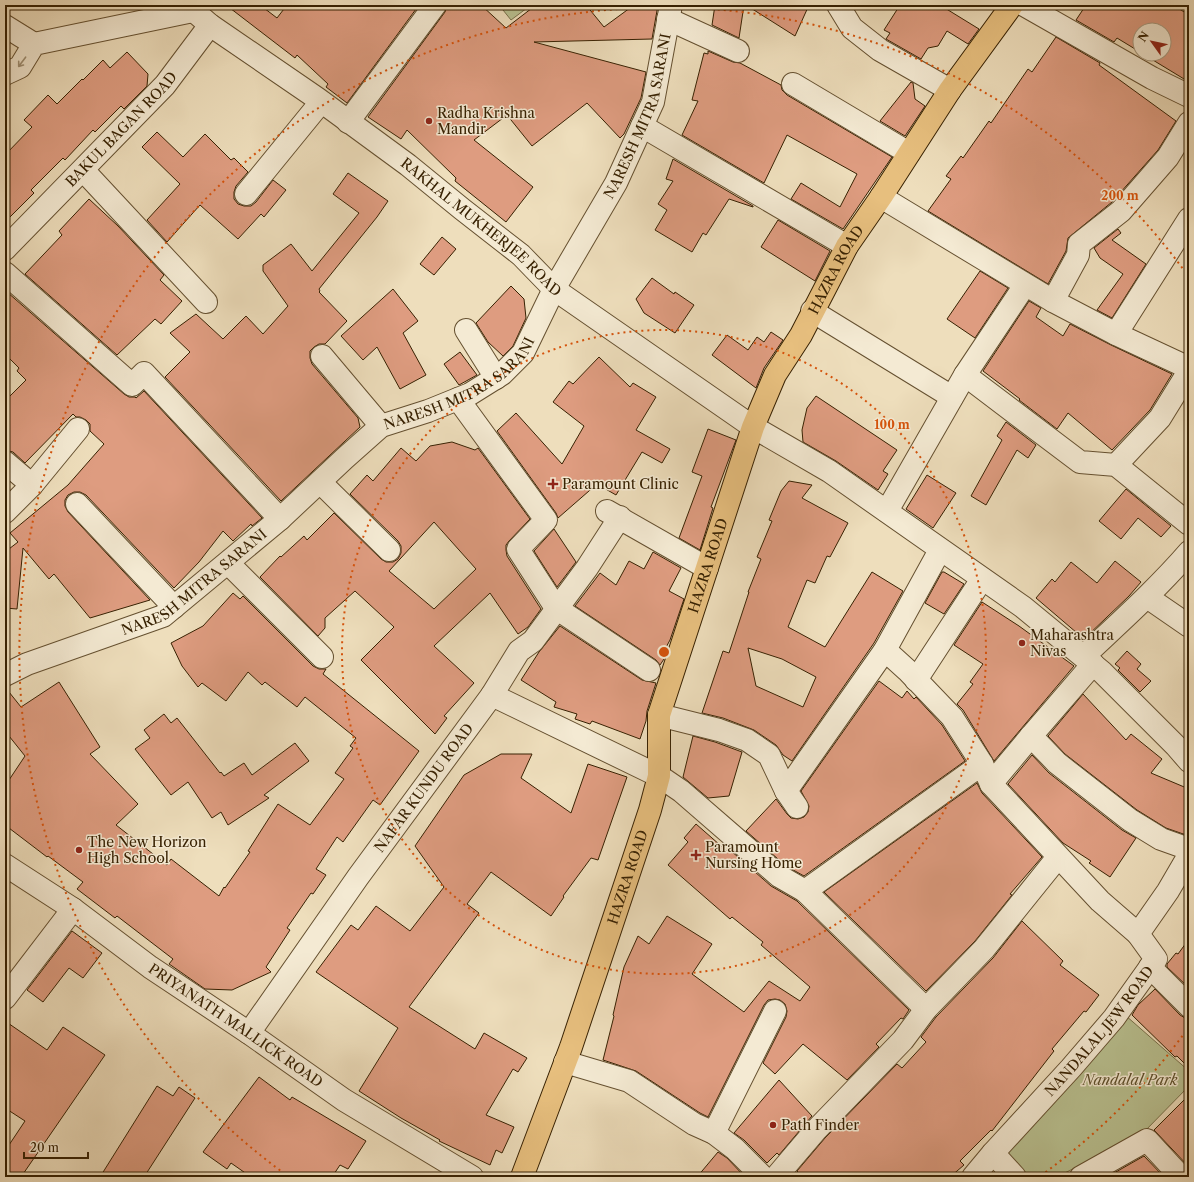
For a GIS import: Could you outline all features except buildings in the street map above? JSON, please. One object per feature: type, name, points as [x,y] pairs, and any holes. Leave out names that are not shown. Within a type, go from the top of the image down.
[{"type":"main road","name":"HAZRA ROAD","points":[[522,1177],[565,1062],[650,810],[659,776],[659,715],[753,427],[775,374],[801,335],[812,310],[847,246],[881,197],[950,90],[1012,5]]},
{"type":"street","points":[[348,122],[435,5]]},
{"type":"street","points":[[838,5],[852,28],[880,50],[950,90]]},
{"type":"street","points":[[1024,5],[1152,78],[1189,96]]},
{"type":"street","points":[[5,26],[34,44],[190,8],[210,25]]},
{"type":"street","points":[[670,12],[738,51]]},
{"type":"street","name":"NARESH MITRA SARANI","points":[[5,675],[27,664],[163,616],[280,519],[344,458],[382,426],[428,411],[470,394],[502,374],[524,353],[554,289],[616,183],[653,102],[670,12]]},
{"type":"street","name":"RAKHAL MUKHERJEE ROAD","points":[[210,25],[321,102],[408,165],[521,255],[554,289],[753,427],[829,471],[1044,624],[1088,660],[1176,746],[1189,761]]},
{"type":"street","name":"BAKUL BAGAN ROAD","points":[[5,249],[165,85],[210,25]]},
{"type":"street","points":[[5,74],[20,67],[34,44]]},
{"type":"street","points":[[793,84],[909,153]]},
{"type":"street","points":[[246,194],[321,102]]},
{"type":"street","points":[[1053,301],[1078,255],[1079,244],[1121,211],[1168,157],[1189,123]]},
{"type":"street","points":[[642,126],[847,246]]},
{"type":"street","points":[[83,170],[206,302]]},
{"type":"street","points":[[881,197],[1053,301],[1189,370],[1160,418],[1116,465]]},
{"type":"street","points":[[1116,334],[1189,219]]},
{"type":"street","points":[[5,273],[132,385],[144,373],[280,519]]},
{"type":"street","points":[[887,511],[965,375],[1025,285]]},
{"type":"street","points":[[812,310],[952,397]]},
{"type":"street","points":[[466,330],[496,378]]},
{"type":"street","points":[[322,356],[382,426]]},
{"type":"street","points":[[965,375],[1080,462],[1116,465],[1189,524]]},
{"type":"street","points":[[458,399],[546,520],[518,549],[556,608],[649,670]]},
{"type":"street","points":[[5,512],[32,485],[78,429]]},
{"type":"street","points":[[5,462],[32,485]]},
{"type":"street","points":[[320,482],[389,550]]},
{"type":"street","points":[[77,504],[174,607]]},
{"type":"street","name":"NAFAR KUNDU ROAD","points":[[249,1033],[358,877],[492,695],[519,651],[533,641],[587,568],[614,514],[707,568]]},
{"type":"street","points":[[659,715],[719,730],[746,740],[769,755],[791,799],[885,650],[940,550]]},
{"type":"street","points":[[991,784],[1088,660],[1189,552]]},
{"type":"street","points":[[228,563],[322,657]]},
{"type":"street","points":[[916,680],[982,579]]},
{"type":"street","points":[[1146,597],[1189,626]]},
{"type":"street","points":[[885,650],[952,717],[982,764],[991,784],[1100,901],[1138,934],[1168,891],[1189,855]]},
{"type":"street","points":[[492,695],[659,776],[681,791],[780,876],[805,891],[926,1009]]},
{"type":"street","points":[[1030,736],[1057,763],[1130,820],[1161,838],[1189,849]]},
{"type":"street","points":[[805,891],[982,764]]},
{"type":"street","points":[[784,1174],[816,1130],[903,1040],[926,1009],[984,949],[1058,857]]},
{"type":"street","name":"PRIYANATH MALLICK ROAD","points":[[5,865],[73,909],[150,967],[249,1033],[344,1100],[472,1177]]},
{"type":"street","points":[[5,998],[73,909]]},
{"type":"street","name":"NANDALAL JEW ROAD","points":[[973,1177],[1114,1018],[1156,959],[1138,934]]},
{"type":"street","points":[[1150,967],[1189,1006]]},
{"type":"street","points":[[714,1133],[774,1011]]},
{"type":"street","points":[[565,1062],[629,1081],[694,1124],[714,1133],[735,1149],[763,1177]]},
{"type":"street","points":[[1081,1177],[1147,1140],[1181,1177]]},
{"type":"street","points":[[993,1153],[1015,1177]]},
{"type":"green space","points":[[499,5],[531,5],[511,20]]},
{"type":"green space","name":"Nandalal Park","points":[[1125,1015],[1189,1071],[1189,1086],[1143,1133],[1057,1177],[1026,1177],[1004,1156]]},
{"type":"place","name":"Radha Krishna Mandir","points":[[429,121]]},
{"type":"place","name":"Paramount Clinic","points":[[553,484]]},
{"type":"place","name":"Maharashtra Nivas","points":[[1022,643]]},
{"type":"place","name":"The New Horizon High School","points":[[79,850]]},
{"type":"place","name":"Paramount Nursing Home","points":[[696,855]]},
{"type":"place","name":"Path Finder","points":[[773,1125]]}]
